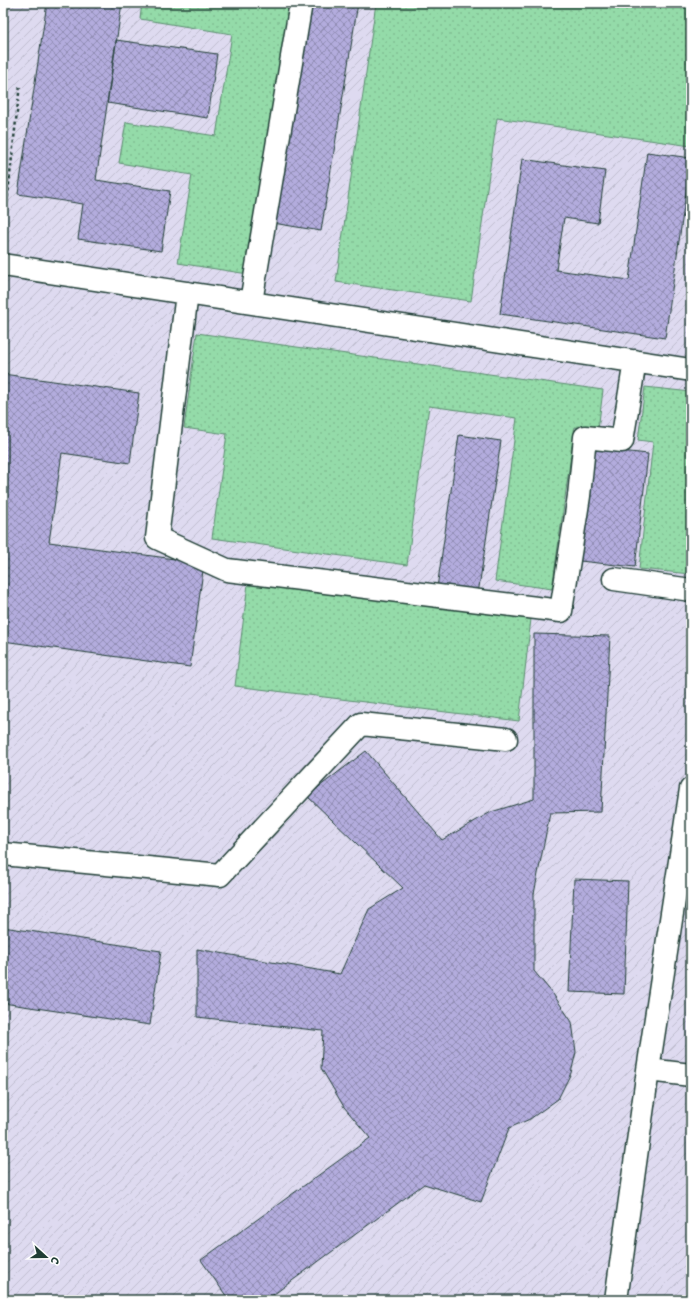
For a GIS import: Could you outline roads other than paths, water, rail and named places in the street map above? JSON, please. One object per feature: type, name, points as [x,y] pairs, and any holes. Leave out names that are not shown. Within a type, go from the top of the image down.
[{"type":"lane","points":[[251,302],[301,3]]},
{"type":"lane","points":[[3,265],[691,370]]},
{"type":"lane","points":[[187,293],[157,538],[227,570],[560,611],[578,496],[585,437],[622,440],[635,361]]},
{"type":"lane","points":[[614,580],[691,590]]},
{"type":"lane","points":[[3,854],[220,875],[361,724],[506,739]]},
{"type":"lane","points":[[616,1300],[648,1070],[689,827],[691,789]]},
{"type":"lane","points":[[648,1070],[691,1076]]}]
